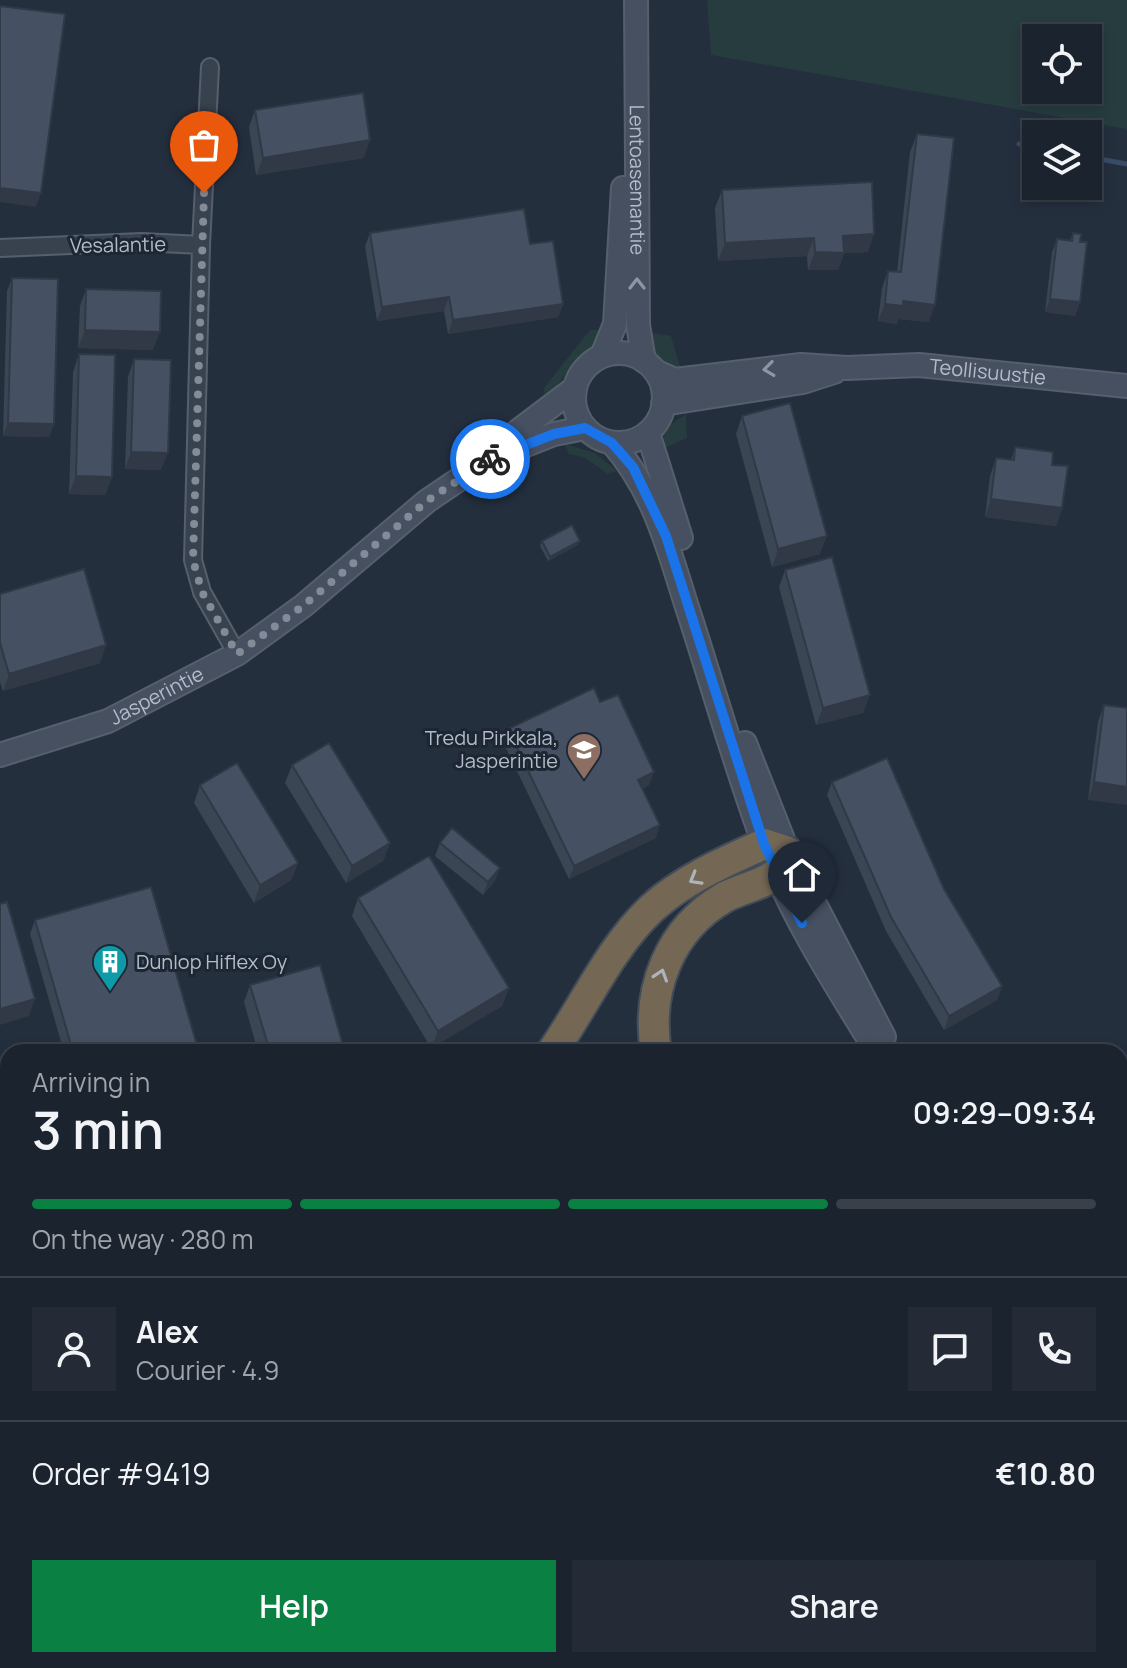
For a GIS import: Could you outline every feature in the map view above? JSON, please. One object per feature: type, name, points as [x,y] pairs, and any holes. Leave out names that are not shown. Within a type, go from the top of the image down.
[{"type":"highway","points":[[557,1044],[603,971],[653,907],[690,881],[776,857]]},
{"type":"highway","points":[[655,1044],[653,1030],[657,986],[673,946],[701,913],[746,886],[776,857]]},
{"type":"main road","name":"Lentoasemantie","points":[[602,356],[615,324],[621,255],[621,0]]},
{"type":"main road","name":"Lentoasemantie","points":[[636,0],[638,325],[650,366]]},
{"type":"main road","points":[[612,443],[637,439],[648,433],[661,415],[663,392],[650,366],[631,355],[602,356],[582,372],[575,388],[574,402],[585,428],[612,443],[633,467],[666,536],[776,857],[828,973],[872,1044]]},
{"type":"main road","name":"Teollisuustie","points":[[650,366],[675,380],[801,365],[847,368],[919,365],[969,367],[1127,386]]},
{"type":"main road","name":"Teollisuustie","points":[[663,404],[803,382],[847,368]]},
{"type":"main road","name":"Jasperintie","points":[[0,755],[108,721],[237,654],[303,606],[427,501],[489,459],[518,431],[575,388]]},
{"type":"main road","name":"Jasperintie","points":[[489,459],[554,434],[585,428]]},
{"type":"main road","points":[[648,433],[746,749],[776,857],[887,1044]]},
{"type":"street","points":[[210,67],[201,245],[193,560],[202,592],[237,654]]},
{"type":"street","name":"Vesalantie","points":[[0,248],[142,242],[201,245]]},
{"type":"green space","points":[[707,0],[1127,0],[1127,129],[1102,125],[1102,120],[1076,120],[711,55]]},
{"type":"green space","points":[[590,330],[604,330],[597,344],[572,365],[547,400],[543,389]]},
{"type":"green space","points":[[647,332],[671,336],[681,370],[655,357]]},
{"type":"green space","points":[[686,415],[687,438],[663,449],[668,428]]},
{"type":"green space","points":[[565,444],[595,453],[617,471],[608,474],[584,457],[569,454]]},
{"type":"building","points":[[0,6],[65,14],[41,193],[0,188]]},
{"type":"building","points":[[363,93],[370,140],[263,158],[255,110]]},
{"type":"building","points":[[917,134],[954,138],[935,305],[903,301],[903,306],[885,304],[888,271],[901,272]]},
{"type":"building","points":[[872,182],[874,234],[843,236],[844,253],[815,252],[814,238],[725,243],[722,190]]},
{"type":"building","points":[[524,209],[530,244],[553,241],[563,304],[453,320],[449,297],[382,307],[370,233]]},
{"type":"building","points":[[1073,233],[1081,234],[1080,242],[1087,242],[1080,302],[1050,299],[1057,239],[1072,241]]},
{"type":"building","points":[[12,278],[58,279],[54,424],[8,423]]},
{"type":"building","points":[[86,289],[161,291],[160,332],[85,330]]},
{"type":"building","points":[[79,354],[115,355],[112,477],[76,476]]},
{"type":"building","points":[[134,359],[171,360],[168,453],[131,452]]},
{"type":"building","points":[[790,403],[827,536],[778,549],[742,416]]},
{"type":"building","points":[[1015,447],[1053,452],[1052,465],[1068,466],[1062,508],[991,499],[996,458],[1014,460]]},
{"type":"building","points":[[572,525],[580,541],[550,557],[542,541]]},
{"type":"building","points":[[832,557],[870,695],[823,708],[785,570]]},
{"type":"building","points":[[84,569],[106,645],[9,674],[0,643],[0,594]]},
{"type":"building","points":[[594,688],[600,702],[618,695],[654,772],[638,780],[660,825],[574,866],[508,729]]},
{"type":"building","points":[[1104,705],[1127,708],[1127,787],[1094,782]]},
{"type":"building","points":[[329,743],[390,843],[352,866],[292,765]]},
{"type":"building","points":[[887,758],[944,889],[1002,986],[949,1016],[891,917],[832,782]]},
{"type":"building","points":[[237,763],[298,863],[260,885],[200,785]]},
{"type":"building","points":[[452,828],[500,868],[488,882],[440,843]]},
{"type":"building","points":[[429,856],[509,988],[438,1031],[358,898]]},
{"type":"building","name":"Dunlop Hiflex Oy","points":[[151,887],[197,1044],[71,1044],[35,920]]},
{"type":"building","points":[[7,902],[35,999],[0,1009],[0,904]]},
{"type":"building","points":[[320,965],[343,1044],[268,1044],[250,985]]},
{"type":"waterway","points":[[1102,160],[1127,164]]},
{"type":"way so far","points":[[204,193],[193,560],[202,592],[237,654],[303,606],[427,501],[490,459]]},
{"type":"place","name":"Tredu Pirkkala, Jasperintie","points":[[584,781]]},
{"type":"place","name":"Dunlop Hiflex Oy","points":[[110,993]]},
{"type":"route","points":[[490,459],[554,434],[585,428],[612,443],[633,467],[666,536],[764,844],[802,923]]}]
